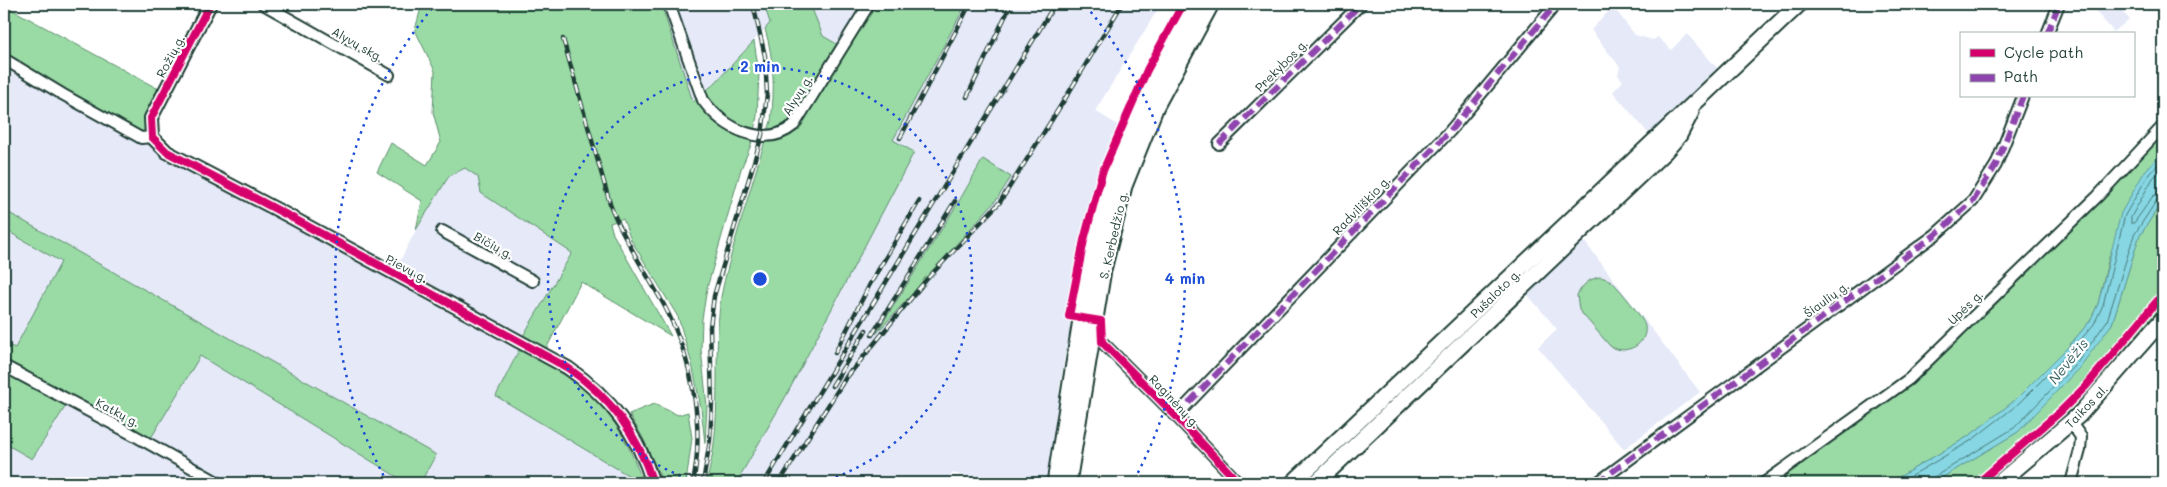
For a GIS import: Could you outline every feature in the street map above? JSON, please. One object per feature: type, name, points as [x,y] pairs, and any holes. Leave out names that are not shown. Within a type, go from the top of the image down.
[{"type":"main road","name":"S. Kerbedžio g.","points":[[1068,483],[1069,436],[1095,242],[1113,176],[1129,134],[1145,98],[1197,4]]},
{"type":"main road","name":"S. Kerbedžio g.","points":[[1055,483],[1069,436],[1092,339],[1103,270],[1124,186],[1156,106],[1211,4]]},
{"type":"main road","name":"Pušaloto g.","points":[[1293,483],[1799,4]]},
{"type":"main road","name":"Pušaloto g.","points":[[1316,483],[1665,151],[1679,135],[1696,102]]},
{"type":"main road","name":"Taikos al.","points":[[1999,483],[2071,422],[2119,371],[2163,319]]},
{"type":"street","name":"Rožių g.","points":[[152,137],[151,118],[210,4]]},
{"type":"street","name":"Alyvų skg.","points":[[263,4],[389,76]]},
{"type":"street","name":"Alyvų g.","points":[[670,4],[703,100],[710,110],[731,127],[746,134],[777,135],[786,132],[794,125],[869,4]]},
{"type":"street","name":"Prekybos g.","points":[[1219,144],[1361,4]]},
{"type":"street","name":"Radviliškio g.","points":[[1176,416],[1450,132],[1556,4]]},
{"type":"street","points":[[2048,32],[2059,4]]},
{"type":"street","points":[[4,59],[141,138],[152,137]]},
{"type":"street","name":"Šiaulių g.","points":[[1597,483],[1935,235],[1973,200],[1996,165],[2022,98]]},
{"type":"street","name":"Upės g.","points":[[1764,483],[1910,379],[2098,196],[2163,126]]},
{"type":"street","name":"Pievų g.","points":[[152,137],[167,152],[288,214],[389,272],[568,368],[599,392],[618,413],[634,438],[653,483]]},
{"type":"street","name":"Bičių g.","points":[[442,231],[534,281]]},
{"type":"street","name":"Raginėnų g.","points":[[1092,339],[1102,342],[1176,416],[1239,483]]},
{"type":"street","name":"Katkų g.","points":[[4,366],[219,483]]},
{"type":"street","points":[[2071,422],[2081,437],[2080,450],[2071,480]]},
{"type":"shaded area","points":[[661,4],[764,4],[770,23],[715,83],[692,102]]},
{"type":"shaded area","points":[[810,4],[875,4],[847,50],[823,36]]},
{"type":"shaded area","points":[[966,4],[1161,4],[1095,111],[1126,130],[1072,339],[1065,354],[1059,392],[1061,408],[1050,483],[991,483],[953,473],[943,483],[736,483],[786,396],[914,152],[893,141]],"holes":[[[983,159],[997,199],[879,330],[958,203]]]},
{"type":"shaded area","points":[[1604,4],[1620,4],[1614,8],[1635,35],[1653,40],[1658,37],[1671,50],[1687,34],[1717,68],[1649,134],[1613,92],[1623,81],[1618,75],[1620,67],[1591,30],[1609,11]]},
{"type":"shaded area","points":[[2089,4],[2115,4],[2129,19],[2114,32]]},
{"type":"shaded area","points":[[4,62],[391,278],[416,230],[449,176],[465,168],[478,177],[481,193],[572,253],[523,336],[520,348],[561,434],[631,477],[628,483],[420,483],[436,455],[4,210]]},
{"type":"shaded area","points":[[4,229],[62,262],[15,349],[4,343]]},
{"type":"shaded area","points":[[1584,241],[1700,392],[1624,449],[1538,347],[1557,329],[1527,294]]},
{"type":"shaded area","points":[[200,356],[407,483],[4,483],[4,443],[32,459],[69,401],[148,443]]},
{"type":"green space","points":[[422,4],[661,4],[693,102],[715,83],[754,41],[759,73],[757,116],[751,145],[741,169],[707,288],[702,319],[701,349],[707,406],[705,443],[701,408],[692,364],[678,317],[631,240],[623,219],[610,223],[613,234],[671,336],[581,282],[546,349],[523,336],[572,253],[481,193],[478,177],[465,168],[449,176],[416,230],[422,201],[377,172],[391,143],[427,165],[441,142],[433,112],[435,71],[415,30]]},
{"type":"green space","points":[[764,4],[810,4],[823,36],[847,50],[875,4],[966,4],[893,140],[914,152],[786,396],[736,483],[706,483],[715,437],[717,344],[721,297],[733,247],[771,121],[773,74],[765,29],[770,23]]},
{"type":"green space","points":[[11,9],[164,92],[155,109],[159,145],[4,62],[4,22]]},
{"type":"green space","points":[[2163,129],[2163,151],[2145,171],[2109,257],[2098,304],[2090,321],[2068,347],[2014,401],[1969,436],[1889,483],[1764,483],[1909,379]]},
{"type":"green space","points":[[983,159],[1011,177],[997,199],[876,334],[958,203]]},
{"type":"green space","points":[[2163,200],[2163,307],[2110,372],[2050,431],[1988,483],[1933,483],[2018,432],[2112,324],[2139,237]]},
{"type":"green space","points":[[4,210],[436,455],[420,483],[407,483],[200,356],[148,443],[69,401],[32,459],[4,443],[4,343],[15,348],[61,262],[4,229]]},
{"type":"green space","points":[[1600,277],[1610,280],[1614,284],[1630,302],[1645,326],[1643,339],[1634,347],[1622,350],[1610,346],[1579,310],[1577,295],[1579,291],[1589,281]]},
{"type":"green space","points":[[520,348],[564,374],[597,402],[623,436],[643,483],[628,483],[631,477],[496,396]]},
{"type":"green space","points":[[654,404],[678,415],[688,412],[692,438],[686,483],[663,483],[643,438],[629,414]]},
{"type":"water","name":"Nevėžis","points":[[2163,151],[2163,200],[2139,237],[2112,324],[2080,367],[2018,432],[1933,483],[1889,483],[1969,436],[2014,401],[2068,347],[2090,321],[2098,304],[2121,213],[2145,171]]},
{"type":"railway","points":[[703,483],[710,440],[712,403],[710,327],[714,296],[762,135],[767,94],[765,56],[753,4]]},
{"type":"railway","points":[[900,138],[970,4]]},
{"type":"railway","points":[[967,97],[1011,4]]},
{"type":"railway","points":[[764,483],[1055,4]]},
{"type":"railway","points":[[847,377],[926,280],[1000,202],[1122,4]]},
{"type":"railway","points":[[563,39],[611,207],[629,245],[674,325],[689,369],[694,392],[697,438],[693,483]]},
{"type":"railway","points":[[835,353],[870,284],[919,201]]},
{"type":"railway","points":[[872,335],[955,201]]},
{"type":"railway","points":[[832,386],[866,330]]},
{"type":"railway","points":[[779,483],[850,371]]},
{"type":"marked path","points":[[1219,144],[1361,4]]},
{"type":"marked path","points":[[1176,416],[1450,131],[1556,4]]},
{"type":"marked path","points":[[2048,32],[2059,4]]},
{"type":"marked path","points":[[1597,483],[1935,235],[1973,201],[1996,165],[2022,98]]},
{"type":"cycle path","points":[[210,4],[151,118],[152,137],[167,152],[568,368],[610,404],[621,418],[639,448],[653,483]]},
{"type":"cycle path","points":[[1183,4],[1147,70],[1102,173],[1084,240],[1069,316],[1101,321],[1102,342],[1176,416],[1239,483]]},
{"type":"cycle path","points":[[1978,483],[2061,411],[2086,386],[2163,294]]}]
